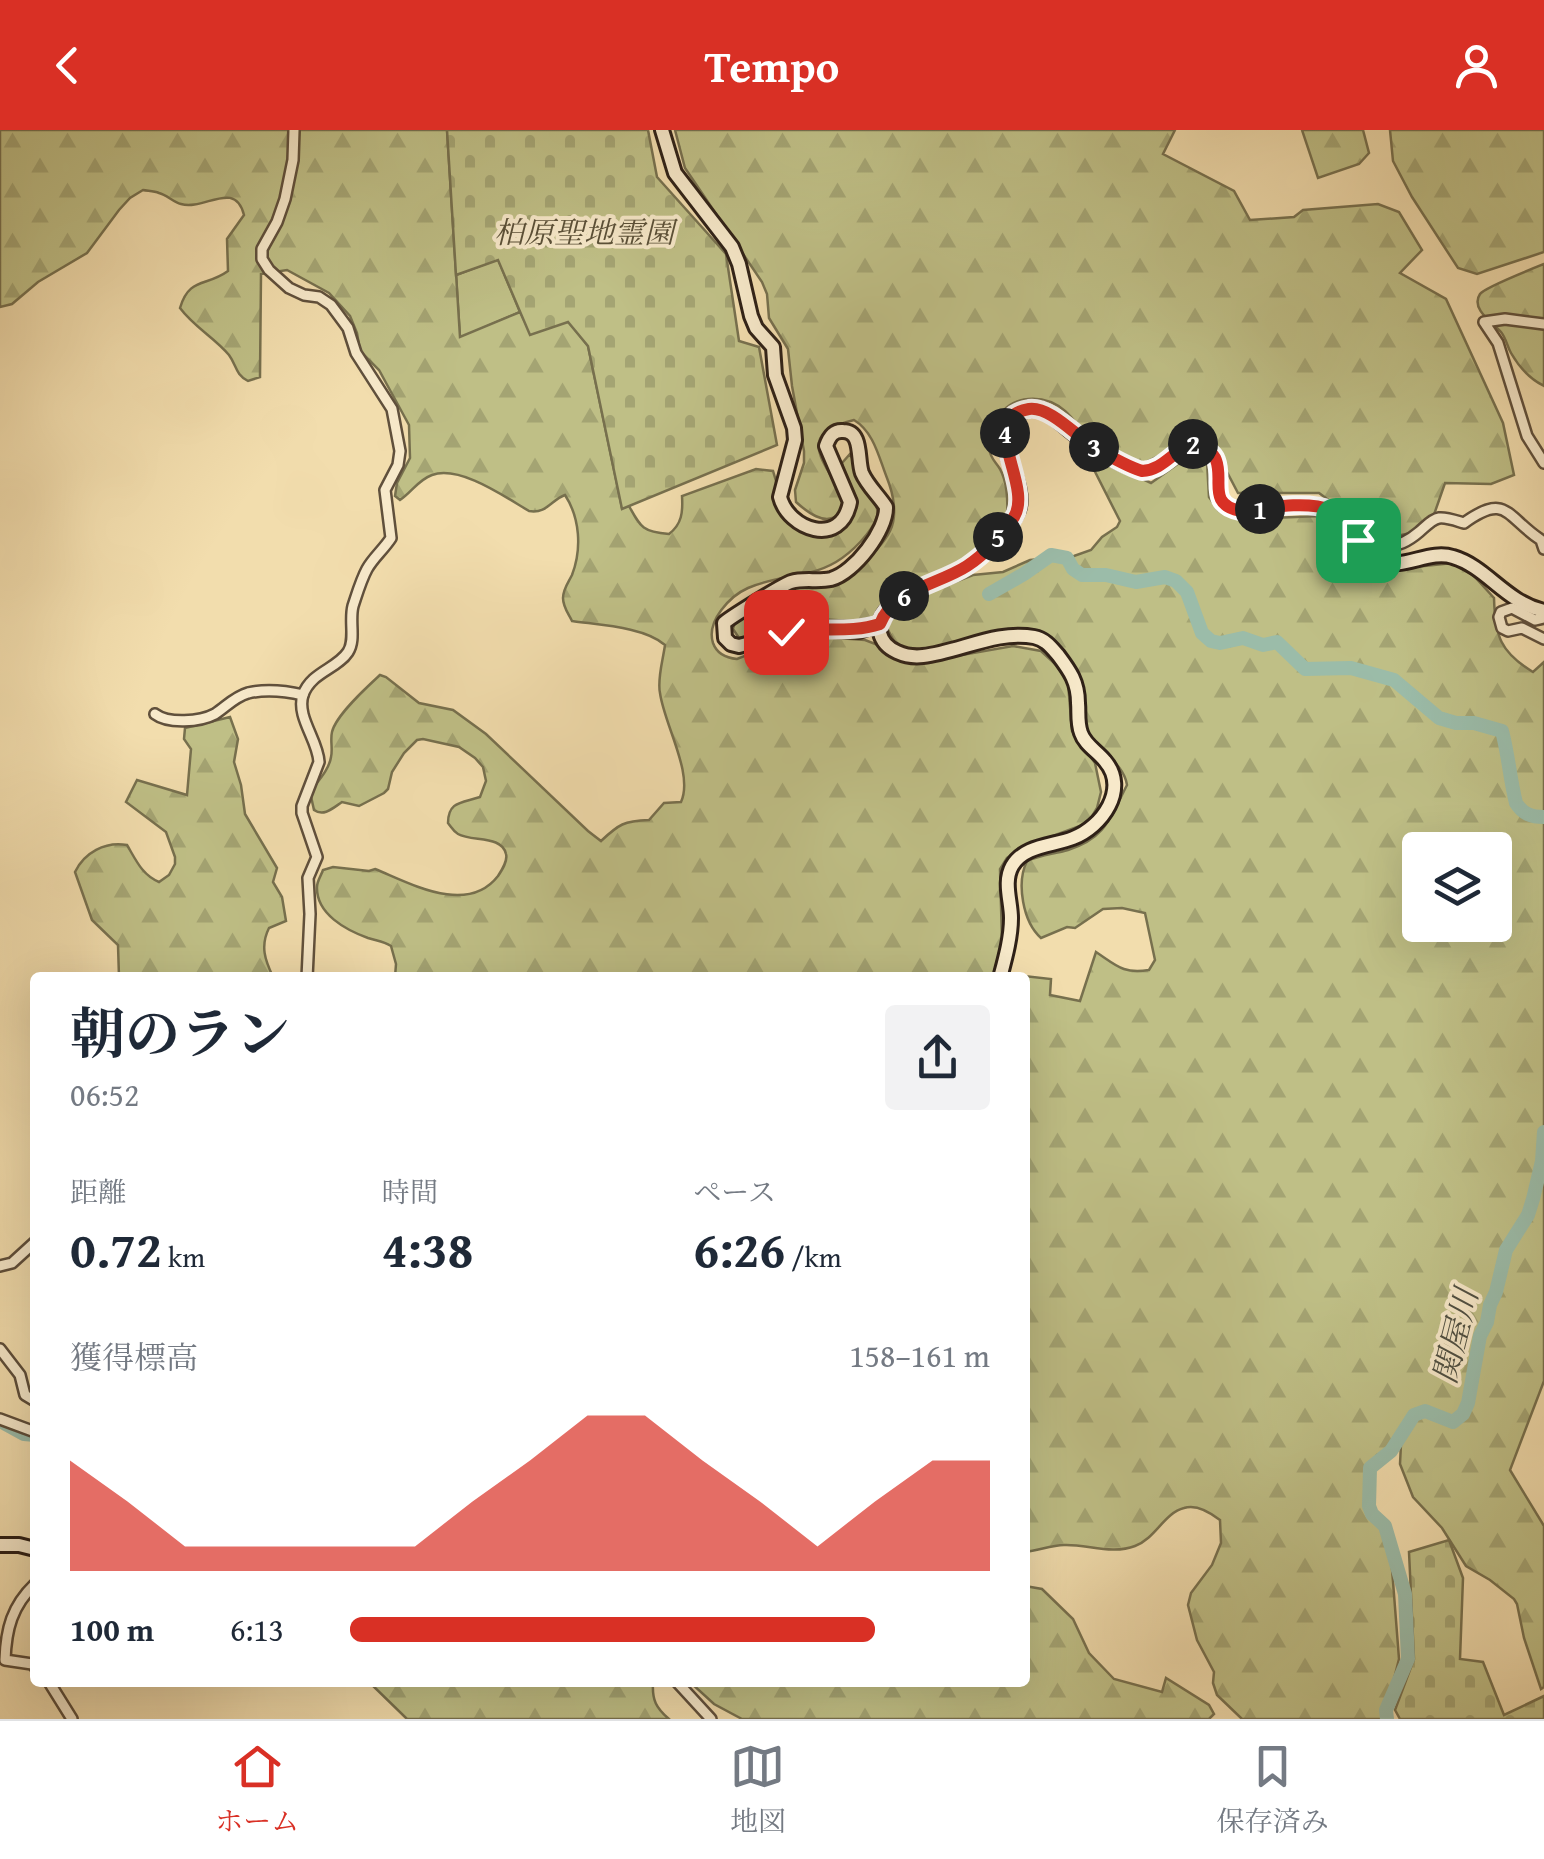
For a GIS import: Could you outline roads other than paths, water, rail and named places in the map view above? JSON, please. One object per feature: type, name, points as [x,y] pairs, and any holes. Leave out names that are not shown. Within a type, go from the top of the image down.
[{"type":"main road","points":[[662,130],[675,173],[732,247],[751,316],[772,346],[775,374],[795,440],[780,497],[782,506],[806,525],[823,531],[831,530],[844,518],[850,502],[826,446],[834,433],[844,430],[856,439],[860,468],[886,507],[884,524],[852,564],[831,579],[790,582],[731,616],[724,623],[725,638],[740,646],[808,628],[859,631],[880,624]]},
{"type":"main road","points":[[1001,972],[1011,919],[1008,878],[1012,866],[1021,855],[1073,838],[1093,826],[1113,798],[1114,774],[1081,736],[1072,672],[1041,639],[1032,636],[979,642],[921,657],[892,649],[882,641],[879,628],[892,604],[964,569],[1014,518],[1019,488],[1004,438],[1010,420],[1022,412],[1031,409],[1048,414],[1093,447],[1142,471],[1160,467],[1184,446],[1196,443],[1217,462],[1220,498],[1231,509],[1318,506],[1330,510],[1368,554],[1378,560],[1389,564],[1442,555],[1454,557],[1518,602],[1544,614]]},
{"type":"main road","points":[[0,1545],[30,1548]]},
{"type":"street","points":[[294,130],[285,199],[262,248],[262,260],[289,288],[331,304],[392,409],[400,451],[385,490],[391,538],[366,570],[352,610],[353,638],[348,652],[320,672],[303,696],[303,715],[319,762],[302,806],[318,857],[308,878],[307,972]]},
{"type":"street","points":[[1544,324],[1504,319],[1484,322],[1498,343],[1527,436],[1544,463]]},
{"type":"street","points":[[1339,516],[1346,512],[1371,540],[1396,546],[1406,543],[1434,519],[1464,523],[1496,506],[1507,510],[1522,528],[1543,543]]},
{"type":"street","points":[[1544,614],[1535,620],[1512,608],[1498,617],[1502,628],[1522,628],[1544,639]]},
{"type":"street","points":[[155,714],[162,720],[196,720],[213,715],[249,693],[290,692],[303,696]]},
{"type":"street","points":[[0,1266],[12,1263],[30,1247]]},
{"type":"street","points":[[0,1349],[20,1375],[30,1398]]},
{"type":"street","points":[[0,1418],[30,1430]]},
{"type":"street","points":[[30,1589],[20,1598],[10,1619],[5,1660],[30,1664]]},
{"type":"street","points":[[52,1687],[72,1719]]},
{"type":"street","points":[[682,1687],[711,1719]]},
{"type":"waterway","name":"関屋川","points":[[989,594],[1051,555],[1067,558],[1082,575],[1106,575],[1136,582],[1165,577],[1176,581],[1187,592],[1202,633],[1211,641],[1243,638],[1263,645],[1277,642],[1305,669],[1351,668],[1394,680],[1439,718],[1502,731],[1516,803],[1528,814],[1544,817]]},
{"type":"waterway","name":"関屋川","points":[[1387,1719],[1386,1710],[1408,1659],[1405,1594],[1385,1526],[1369,1506],[1370,1468],[1391,1451],[1414,1415],[1425,1411],[1453,1422],[1463,1414],[1480,1336],[1506,1250],[1528,1215],[1533,1199],[1544,1132]]},
{"type":"waterway","points":[[4,1423],[30,1435]]},
{"type":"park label","name":"柏原聖地霊園","points":[[584,232]]}]
